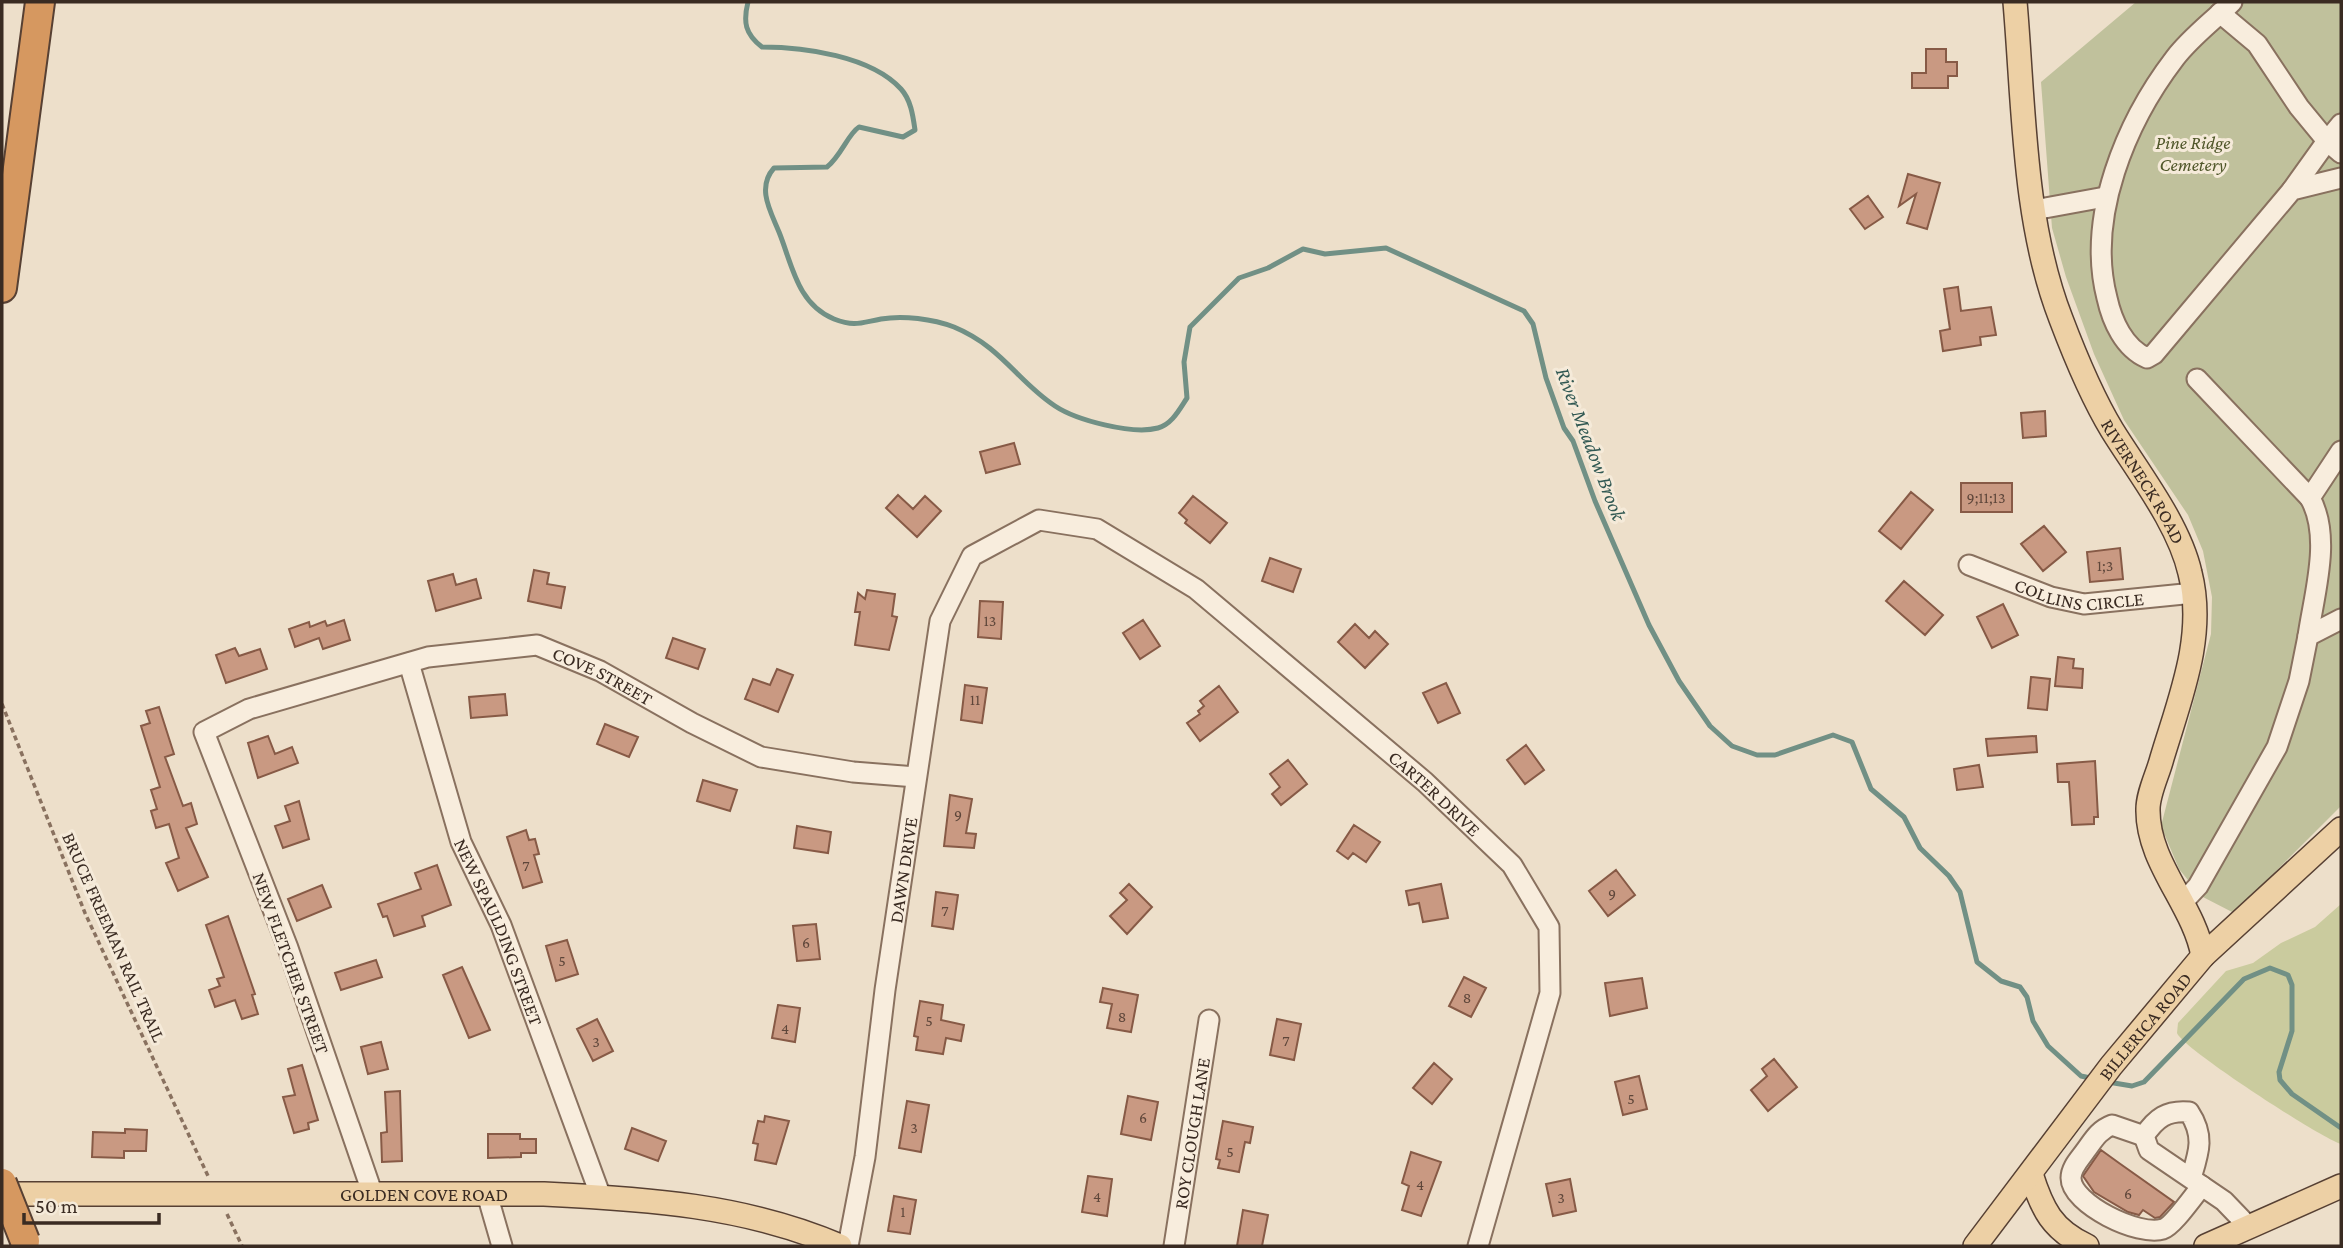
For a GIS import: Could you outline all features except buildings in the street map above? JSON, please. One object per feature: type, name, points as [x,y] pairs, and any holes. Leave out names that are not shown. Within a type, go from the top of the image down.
[{"type":"highway","points":[[2,288],[40,2]]},
{"type":"highway","points":[[2,1182],[27,1244]]},
{"type":"main road","name":"RIVERNECK ROAD","points":[[2014,2],[2036,234],[2060,318],[2109,426],[2167,520],[2190,570],[2197,611],[2188,672],[2148,807],[2152,835],[2199,933],[2203,956]]},
{"type":"main road","name":"BILLERICA ROAD","points":[[1975,1246],[2111,1066],[2203,956],[2341,829]]},
{"type":"main road","points":[[2031,1174],[2049,1219],[2057,1228],[2087,1246]]},
{"type":"main road","points":[[2206,1246],[2341,1186]]},
{"type":"main road","name":"GOLDEN COVE ROAD","points":[[2,1194],[487,1194],[601,1197],[738,1213],[771,1220],[840,1246]]},
{"type":"street","points":[[2334,147],[2299,107],[2258,44],[2226,8],[2174,59],[2135,125],[2105,197],[2103,284],[2109,308],[2125,341],[2136,353],[2147,358],[2166,343],[2292,190],[2334,147],[2341,124]]},
{"type":"street","points":[[2292,190],[2341,178]]},
{"type":"street","points":[[2034,210],[2105,197]]},
{"type":"street","points":[[2183,902],[2198,886],[2277,747],[2299,681],[2308,636],[2320,535],[2317,509],[2310,498],[2197,379]]},
{"type":"street","points":[[2310,498],[2341,451]]},
{"type":"street","name":"CARTER DRIVE","points":[[1021,529],[1039,520],[1097,529],[1196,589],[1425,782],[1512,864],[1549,927],[1550,993],[1529,1076],[1478,1246]]},
{"type":"street","name":"DAWN DRIVE","points":[[848,1246],[865,1157],[916,777],[940,621],[972,556],[1021,529]]},
{"type":"street","name":"COLLINS CIRCLE","points":[[1969,565],[2051,597],[2084,604],[2194,593]]},
{"type":"street","points":[[2308,636],[2341,619]]},
{"type":"street","name":"COVE STREET","points":[[204,732],[249,709],[428,657],[537,645],[600,671],[692,723],[761,757],[853,772],[916,777]]},
{"type":"street","name":"NEW SPAULDING STREET","points":[[408,663],[461,842],[501,925],[601,1197]]},
{"type":"street","name":"NEW FLETCHER STREET","points":[[204,732],[288,948],[373,1195]]},
{"type":"street","name":"ROY CLOUGH LANE","points":[[1174,1246],[1209,1020]]},
{"type":"street","points":[[2144,1136],[2154,1121],[2173,1110],[2189,1112],[2199,1127],[2197,1182],[2166,1229],[2154,1231],[2128,1228],[2077,1194],[2071,1181],[2073,1169],[2101,1130],[2112,1125],[2144,1136],[2150,1150],[2197,1182],[2224,1201],[2249,1227]]},
{"type":"street","points":[[487,1194],[502,1246]]},
{"type":"path","name":"BRUCE FREEMAN RAIL TRAIL","points":[[2,704],[85,913],[209,1178]]},
{"type":"path","points":[[225,1210],[242,1246]]},
{"type":"green space","name":"Pine Ridge Cemetery","points":[[2136,2],[2341,2],[2341,806],[2234,913],[2201,896],[2179,869],[2161,826],[2211,634],[2212,597],[2203,551],[2188,515],[2124,420],[2094,354],[2066,277],[2052,228],[2041,82]]},
{"type":"green space","points":[[2341,904],[2341,1144],[2253,1092],[2202,1056],[2177,1033],[2178,1023],[2226,971],[2253,963],[2281,943],[2315,927]]},
{"type":"waterway","name":"River Meadow Brook","points":[[748,2],[747,27],[762,47],[817,52],[855,61],[873,69],[901,89],[912,114],[915,130],[903,137],[859,127],[827,167],[774,168],[769,176],[766,184],[769,208],[797,282],[812,304],[834,319],[847,323],[908,318],[954,327],[985,344],[1042,396],[1076,416],[1120,428],[1147,430],[1167,423],[1187,398],[1184,362],[1190,327],[1239,278],[1268,268],[1303,249],[1325,254],[1386,248],[1524,311],[1533,324],[1546,378],[1564,428],[1573,441],[1595,501],[1649,625],[1679,681],[1710,726],[1732,746],[1757,755],[1775,755],[1833,735],[1852,742],[1871,789],[1904,817],[1920,848],[1949,876],[1960,892],[1977,962],[2001,981],[2020,987],[2027,997],[2033,1021],[2048,1046],[2081,1076],[2095,1079]]},
{"type":"waterway","name":"River Meadow Brook","points":[[2108,1082],[2132,1086],[2144,1082],[2244,979],[2270,968],[2288,975],[2292,985],[2292,1031],[2279,1072],[2280,1080],[2292,1094],[2341,1128]]}]
